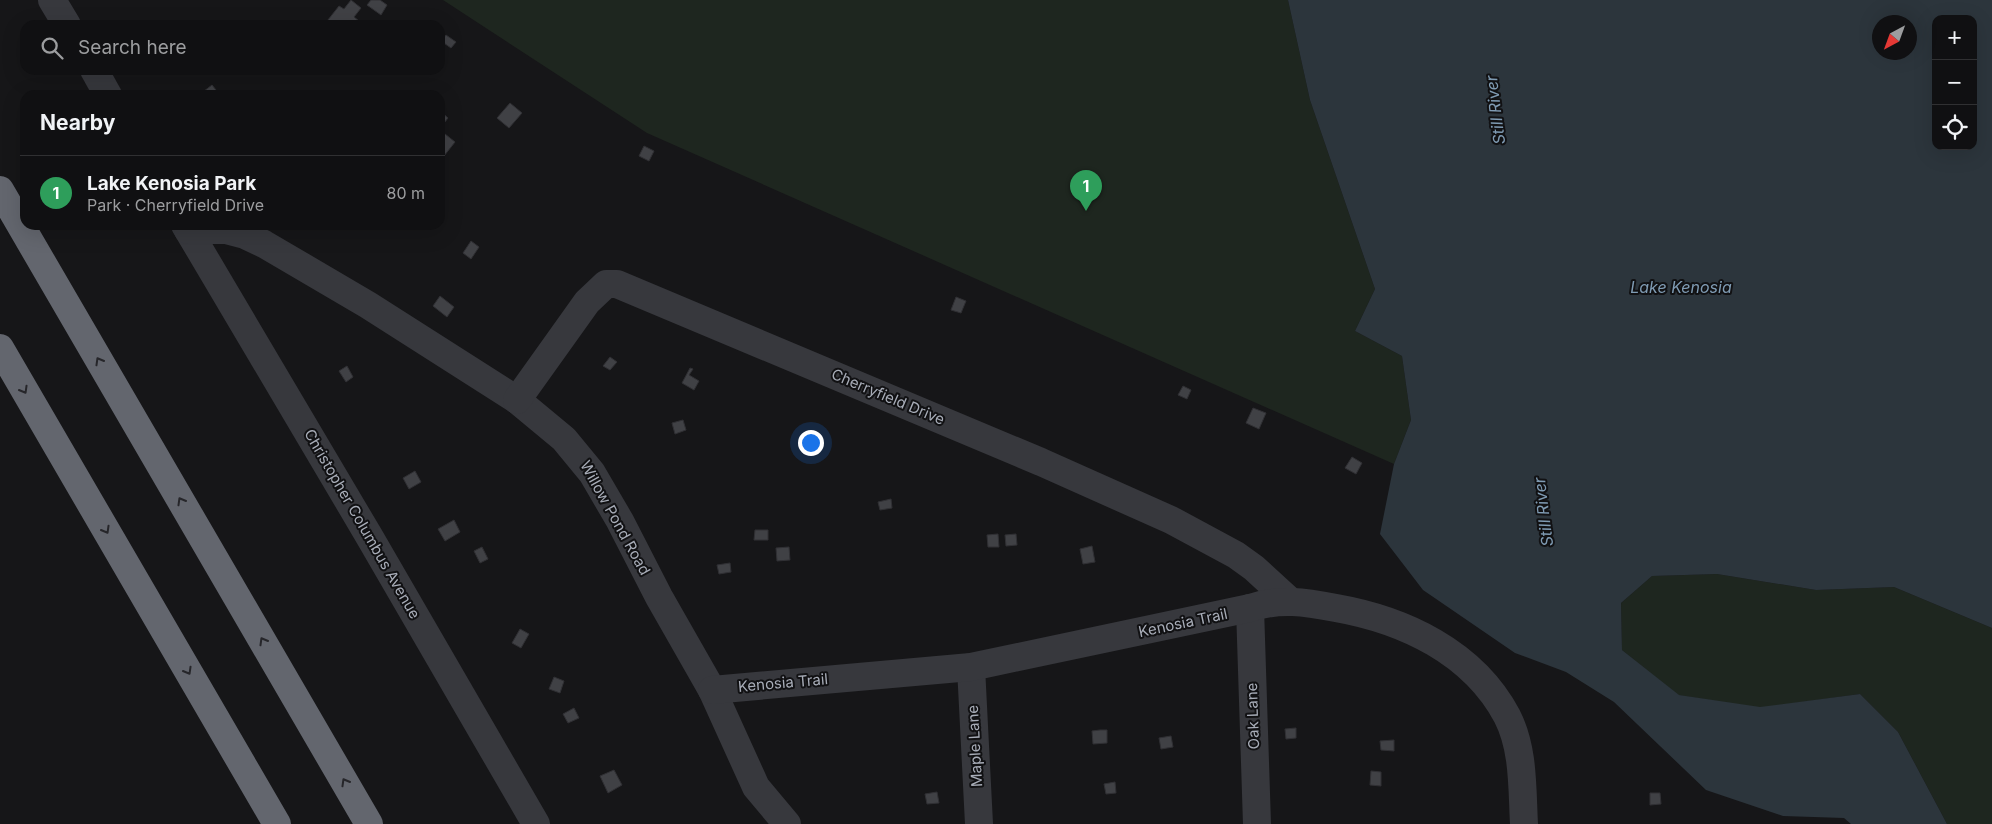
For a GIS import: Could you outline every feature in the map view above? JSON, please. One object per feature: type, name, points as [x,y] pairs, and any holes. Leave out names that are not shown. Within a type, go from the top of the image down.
[{"type":"highway","points":[[0,190],[20,224]]},
{"type":"highway","points":[[23,230],[369,824]]},
{"type":"highway","points":[[0,348],[277,824]]},
{"type":"street","points":[[52,0],[64,20]]},
{"type":"street","points":[[97,75],[105,90]]},
{"type":"street","name":"Christopher Columbus Avenue","points":[[189,230],[536,824]]},
{"type":"street","name":"Willow Pond Road","points":[[226,230],[246,235],[264,244],[368,305],[517,400],[564,439],[592,472],[658,597],[712,690],[756,787],[787,824]]},
{"type":"street","name":"Cherryfield Drive","points":[[517,400],[587,302],[606,284],[618,284],[1041,462],[1171,520],[1236,555],[1254,568],[1289,600]]},
{"type":"street","name":"Kenosia Trail","points":[[712,690],[971,667],[1267,603],[1289,600],[1364,613],[1410,629],[1451,653],[1483,681],[1499,703],[1515,736],[1521,766],[1524,824]]},
{"type":"street","name":"Oak Lane","points":[[1250,608],[1257,824]]},
{"type":"street","name":"Maple Lane","points":[[971,667],[980,824]]},
{"type":"shaded area","points":[[443,0],[1288,0],[1310,100],[1375,289],[1355,331],[1402,356],[1411,420],[1394,464],[647,133]]},
{"type":"shaded area","points":[[1717,574],[1816,590],[1894,587],[1992,628],[1992,824],[1947,824],[1898,732],[1860,694],[1760,708],[1678,695],[1622,650],[1621,603],[1652,576]]},
{"type":"water","name":"Lake Kenosia","points":[[1288,0],[1992,0],[1992,628],[1894,587],[1816,590],[1717,574],[1652,576],[1621,603],[1622,650],[1679,695],[1760,707],[1860,694],[1898,732],[1947,824],[1851,824],[1844,818],[1783,816],[1706,790],[1614,702],[1566,672],[1515,653],[1423,590],[1380,534],[1394,464],[1411,420],[1402,356],[1355,331],[1375,289],[1310,100]]},
{"type":"building","points":[[351,0],[361,8],[354,17],[358,20],[328,20],[339,6],[344,9]]},
{"type":"building","points":[[371,0],[380,0],[387,5],[381,15],[367,5]]},
{"type":"building","points":[[446,35],[456,42],[451,48],[445,44]]},
{"type":"building","points":[[212,85],[216,90],[206,90]]},
{"type":"building","points":[[510,103],[522,113],[509,128],[497,118]]},
{"type":"building","points":[[445,134],[455,142],[445,155]]},
{"type":"building","points":[[644,146],[654,151],[649,161],[639,156]]},
{"type":"building","points":[[471,241],[479,247],[471,259],[463,253]]},
{"type":"building","points":[[440,296],[454,307],[447,317],[433,306]]},
{"type":"building","points":[[956,297],[966,301],[961,313],[951,310]]},
{"type":"building","points":[[610,357],[617,362],[610,370],[603,366]]},
{"type":"building","points":[[347,366],[353,377],[346,382],[339,371]]},
{"type":"building","points":[[690,368],[693,369],[689,375],[699,381],[694,390],[682,383]]},
{"type":"building","points":[[1183,386],[1191,390],[1187,399],[1178,395]]},
{"type":"building","points":[[1253,408],[1266,413],[1259,429],[1246,423]]},
{"type":"building","points":[[683,420],[686,430],[675,434],[672,423]]},
{"type":"building","points":[[1352,457],[1362,463],[1356,474],[1345,468]]},
{"type":"building","points":[[415,471],[421,482],[409,489],[403,478]]},
{"type":"building","points":[[891,499],[892,508],[880,510],[878,502]]},
{"type":"building","points":[[454,520],[460,532],[445,541],[438,529]]},
{"type":"building","points":[[755,530],[768,530],[768,540],[754,540]]},
{"type":"building","points":[[998,534],[999,547],[988,547],[987,535]]},
{"type":"building","points":[[1016,534],[1017,545],[1006,546],[1005,535]]},
{"type":"building","points":[[1092,546],[1095,562],[1083,564],[1080,549]]},
{"type":"building","points":[[482,547],[488,559],[480,563],[474,551]]},
{"type":"building","points":[[789,547],[790,560],[777,561],[776,548]]},
{"type":"building","points":[[730,563],[731,572],[719,574],[717,565]]},
{"type":"building","points":[[520,629],[529,634],[521,648],[512,643]]},
{"type":"building","points":[[554,677],[564,681],[560,693],[549,689]]},
{"type":"building","points":[[574,708],[579,718],[568,723],[563,714]]},
{"type":"building","points":[[1296,728],[1296,738],[1286,739],[1285,729]]},
{"type":"building","points":[[1107,730],[1107,743],[1093,744],[1092,731]]},
{"type":"building","points":[[1171,736],[1173,747],[1161,749],[1159,738]]},
{"type":"building","points":[[1394,740],[1394,751],[1381,750],[1380,741]]},
{"type":"building","points":[[614,770],[622,785],[608,793],[600,776]]},
{"type":"building","points":[[1371,771],[1381,772],[1381,786],[1370,785]]},
{"type":"building","points":[[1115,782],[1116,793],[1106,794],[1104,784]]},
{"type":"building","points":[[937,792],[939,803],[927,804],[925,794]]},
{"type":"building","points":[[1650,793],[1660,793],[1661,804],[1650,805]]},
{"type":"place","name":"Lake Kenosia Park","points":[[1086,211]]},
{"type":"water label","name":"Still River","points":[[1495,110]]},
{"type":"water label","name":"Still River","points":[[1543,512]]}]
